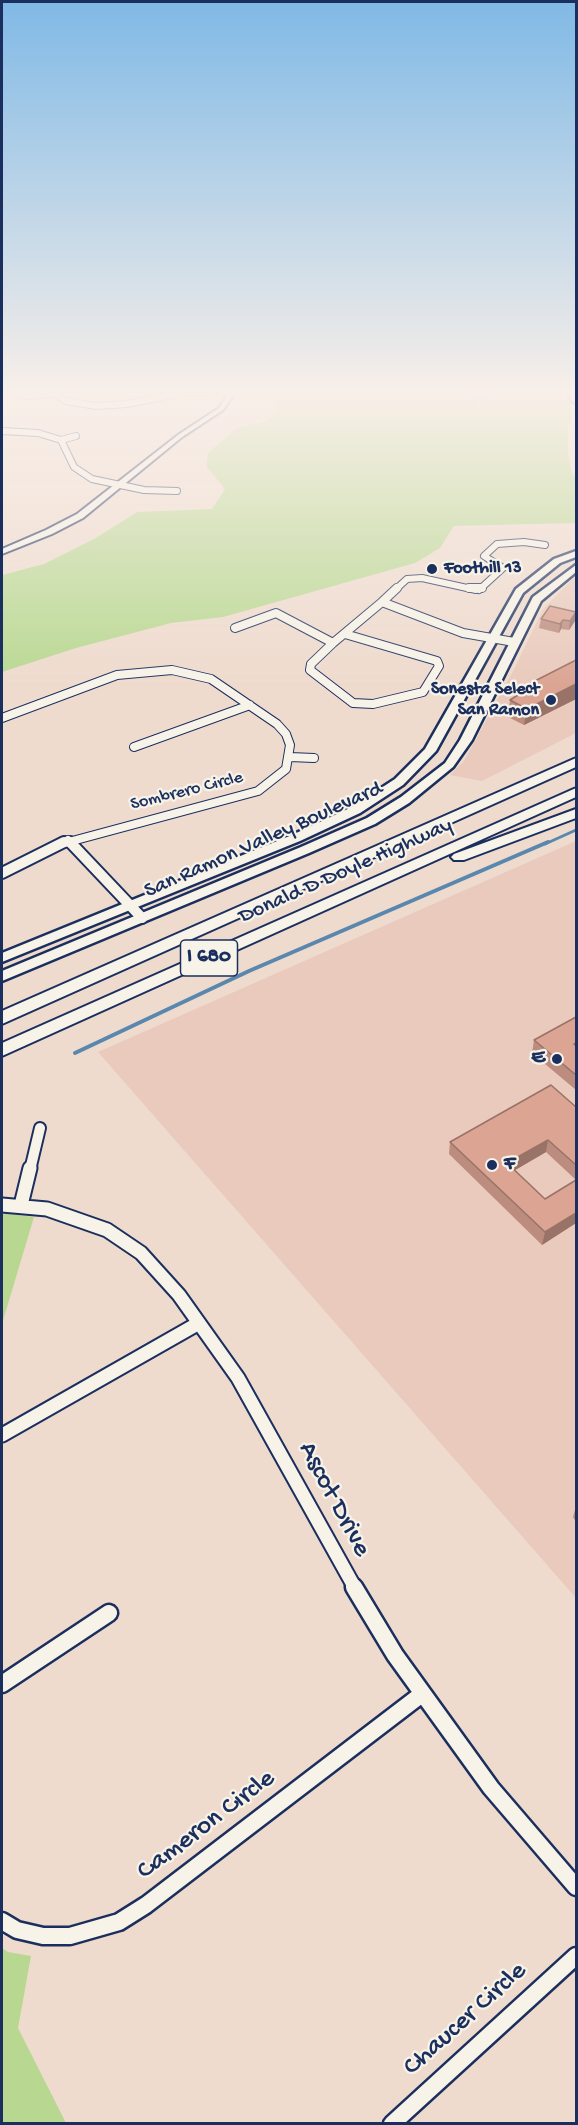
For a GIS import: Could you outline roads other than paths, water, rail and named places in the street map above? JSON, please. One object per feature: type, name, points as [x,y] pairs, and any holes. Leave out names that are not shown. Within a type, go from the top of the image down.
[{"type":"highway","name":"Donald D Doyle Highway","points":[[2,1018],[576,762]]},
{"type":"highway","name":"Donald D Doyle Highway","points":[[2,1050],[576,792]]},
{"type":"highway","points":[[416,865],[446,862],[576,813]]},
{"type":"main road","name":"San Ramon Valley Boulevard","points":[[2,958],[296,838],[356,810],[399,782],[430,751],[519,591],[557,561],[576,554]]},
{"type":"main road","points":[[576,561],[573,564],[576,568]]},
{"type":"main road","name":"San Ramon Valley Boulevard","points":[[2,976],[371,821],[437,776],[466,740],[537,599],[576,568]]},
{"type":"street","points":[[2,552],[80,516],[114,490]]},
{"type":"street","points":[[167,490],[177,491]]},
{"type":"street","points":[[345,634],[437,660],[439,666],[419,695],[373,704],[353,703],[310,670],[312,664],[333,643],[382,603],[402,582],[415,578],[478,590],[503,568],[484,556],[497,544],[524,542],[545,545]]},
{"type":"street","points":[[382,603],[463,633],[514,642]]},
{"type":"street","points":[[236,628],[276,613],[333,643]]},
{"type":"street","points":[[172,670],[176,660]]},
{"type":"street","points":[[2,718],[117,675],[172,670],[211,679],[250,705],[286,734],[290,757],[314,758]]},
{"type":"street","points":[[134,747],[250,705]]},
{"type":"street","name":"Sombrero Circle","points":[[2,873],[68,840],[258,791],[286,769],[290,757]]},
{"type":"street","points":[[68,840],[142,918]]},
{"type":"street","points":[[21,1205],[40,1128]]},
{"type":"street","name":"Ascot Drive","points":[[2,1205],[21,1205],[68,1214],[124,1240],[156,1268],[199,1323],[255,1407],[361,1601],[422,1694],[491,1788],[576,1887]]},
{"type":"street","points":[[2,1435],[199,1323]]},
{"type":"street","points":[[2,1684],[109,1613]]},
{"type":"street","name":"Cameron Circle","points":[[2,1921],[17,1930],[44,1936],[70,1936],[95,1931],[119,1922],[146,1905],[422,1694]]},
{"type":"street","name":"Chaucer Circle","points":[[392,2124],[576,1956]]},
{"type":"waterway","points":[[545,844],[576,830]]},
{"type":"waterway","points":[[75,1053],[249,971],[548,842]]},
{"type":"place","name":"Foothill 13","points":[[432,569]]},
{"type":"place","name":"Sonesta Select San Ramon","points":[[551,700]]},
{"type":"place","name":"E","points":[[557,1059]]},
{"type":"place","name":"F","points":[[492,1165]]}]
